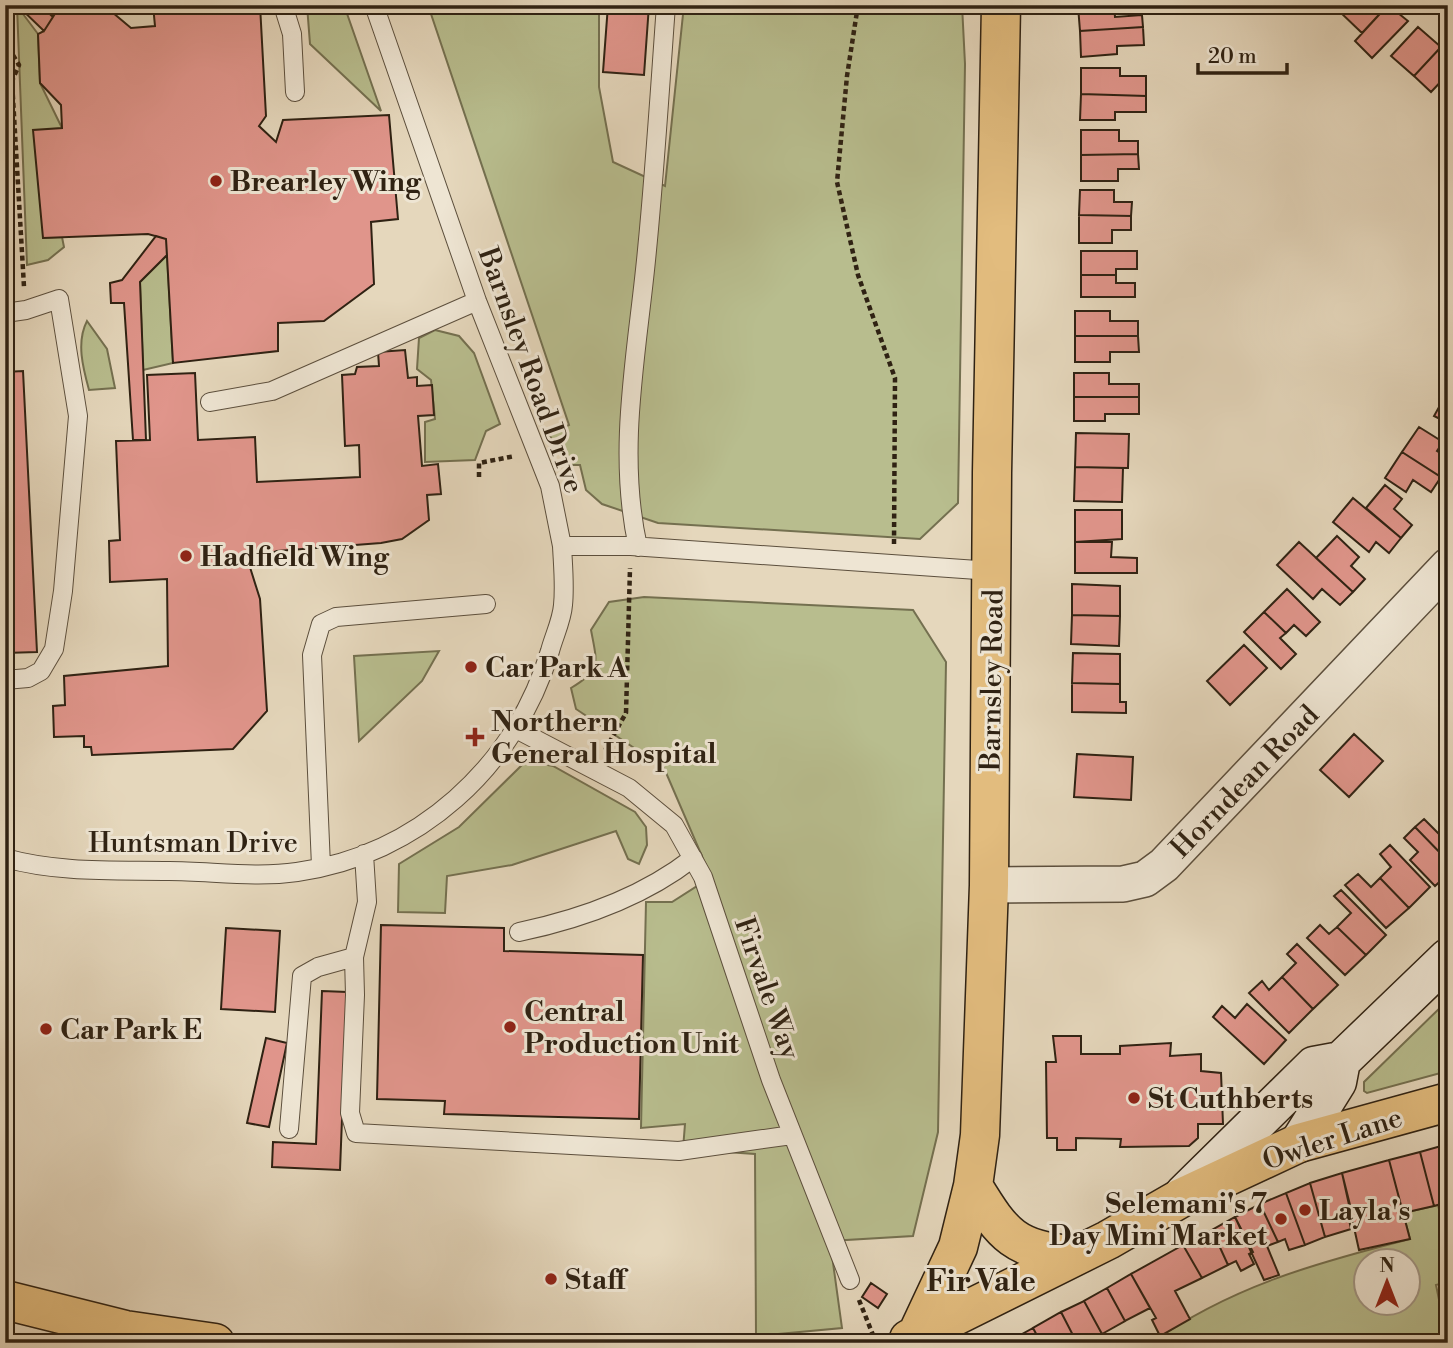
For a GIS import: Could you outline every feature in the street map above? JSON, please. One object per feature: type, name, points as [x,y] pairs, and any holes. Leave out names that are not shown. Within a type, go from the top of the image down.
[{"type":"main road","name":"Barnsley Road","points":[[910,1341],[958,1247],[973,1186],[981,1135],[989,885],[1001,5]]},
{"type":"main road","points":[[1181,1198],[1314,1066],[1342,1060],[1448,958]]},
{"type":"main road","points":[[1298,1143],[1337,1082],[1342,1060]]},
{"type":"main road","name":"Owler Lane","points":[[910,1341],[1181,1198],[1298,1143],[1448,1102]]},
{"type":"main road","points":[[973,1186],[992,1217],[1013,1239],[1043,1252],[1075,1256]]},
{"type":"main road","points":[[5,1300],[125,1336],[215,1343]]},
{"type":"street","name":"Horndean Road","points":[[989,885],[1123,884],[1145,880],[1183,845],[1448,566]]},
{"type":"lane","points":[[283,5],[292,34],[295,92]]},
{"type":"lane","name":"Barnsley Road Drive","points":[[374,5],[477,301],[550,486],[562,546]]},
{"type":"lane","points":[[634,547],[630,491],[631,372],[647,253],[666,5]]},
{"type":"lane","points":[[5,313],[26,310],[59,299],[78,416],[63,591],[54,649],[41,671],[27,678],[5,680]]},
{"type":"lane","points":[[210,402],[272,391],[477,301]]},
{"type":"lane","points":[[562,546],[634,547],[992,572]]},
{"type":"lane","name":"Huntsman Drive","points":[[5,858],[27,864],[91,870],[296,872],[364,854],[403,839],[455,802],[494,760],[516,729],[540,684],[564,607],[562,546]]},
{"type":"lane","points":[[321,866],[312,655],[321,624],[336,617],[486,604]]},
{"type":"lane","name":"Firvale Way","points":[[516,729],[629,789],[674,825],[704,877],[792,1135],[850,1280]]},
{"type":"lane","points":[[364,854],[367,902],[354,957],[350,1113],[356,1133],[679,1151],[792,1135]]},
{"type":"lane","points":[[519,932],[624,900],[663,881],[693,858]]},
{"type":"lane","points":[[289,1129],[302,976],[318,967],[354,957]]},
{"type":"path","points":[[8,5],[10,50],[19,65],[12,81],[26,310]]},
{"type":"path","points":[[858,5],[847,76],[837,182],[858,275],[895,378],[893,566]]},
{"type":"path","points":[[480,477],[479,463],[538,452]]},
{"type":"path","points":[[594,770],[626,713],[634,547]]},
{"type":"path","points":[[850,1280],[876,1343]]},
{"type":"green space","points":[[307,5],[344,5],[381,111],[310,44]]},
{"type":"green space","points":[[428,5],[599,5],[599,87],[613,162],[665,186],[684,5],[962,5],[965,64],[958,503],[920,539],[658,523],[602,504],[586,490],[580,465],[570,465],[549,435],[569,425]]},
{"type":"green space","points":[[17,6],[38,34],[40,83],[62,128],[44,238],[62,237],[64,247],[48,260],[27,265]]},
{"type":"green space","points":[[167,255],[173,363],[143,370],[140,282]]},
{"type":"green space","points":[[87,321],[107,349],[115,388],[89,390],[81,346]]},
{"type":"green space","points":[[435,330],[459,336],[474,353],[500,424],[486,431],[475,460],[425,462],[425,422],[435,419],[431,380],[417,369],[419,338]]},
{"type":"green space","points":[[644,597],[913,610],[946,662],[938,1132],[913,1236],[830,1241],[842,1328],[756,1336],[755,1154],[683,1149],[685,1124],[641,1128],[646,902],[672,902],[711,877],[664,768],[576,709],[571,688],[593,670],[595,658],[591,630],[609,602]]},
{"type":"green space","points":[[439,651],[422,681],[359,741],[354,656]]},
{"type":"green space","points":[[526,761],[553,766],[635,812],[646,827],[647,845],[639,864],[628,859],[616,831],[512,865],[447,876],[445,913],[398,912],[399,864],[459,827]]},
{"type":"green space","points":[[1448,1000],[1448,1071],[1367,1093],[1364,1091],[1364,1082]]},
{"type":"green space","points":[[1438,1205],[1448,1244],[1448,1282],[1436,1285],[1448,1343],[1151,1343],[1212,1306],[1244,1291],[1352,1254],[1352,1316],[1422,1316],[1422,1246],[1383,1246],[1410,1239],[1403,1213]]},
{"type":"building","points":[[17,5],[40,5],[53,17],[44,31]]},
{"type":"building","points":[[58,5],[106,5],[106,7],[58,9]]},
{"type":"building","name":"Brearley Wing","points":[[153,5],[260,5],[266,116],[259,126],[276,142],[283,120],[389,115],[398,219],[371,222],[374,284],[324,321],[278,323],[278,351],[173,363],[166,239],[148,234],[43,238],[33,130],[62,128],[61,105],[40,83],[38,34],[44,31],[58,9],[106,7],[131,28],[155,26]]},
{"type":"building","points":[[608,5],[649,5],[644,75],[603,72]]},
{"type":"building","points":[[1114,5],[1115,17],[1142,15],[1143,27],[1080,31],[1078,6]]},
{"type":"building","points":[[1346,5],[1388,5],[1362,33],[1340,12]]},
{"type":"building","points":[[1388,5],[1408,21],[1372,58],[1355,41]]},
{"type":"building","points":[[1143,27],[1144,45],[1117,46],[1117,54],[1081,57],[1080,31]]},
{"type":"building","points":[[1418,27],[1441,47],[1414,76],[1391,56]]},
{"type":"building","points":[[1441,47],[1448,53],[1448,74],[1431,92],[1414,76]]},
{"type":"building","points":[[1081,68],[1120,68],[1120,76],[1146,76],[1146,96],[1081,94]]},
{"type":"building","points":[[5,76],[13,267],[7,268],[5,282]]},
{"type":"building","points":[[1081,94],[1146,96],[1146,112],[1115,112],[1115,120],[1080,120]]},
{"type":"building","points":[[1081,130],[1119,130],[1119,141],[1138,141],[1138,154],[1081,155]]},
{"type":"building","points":[[1138,154],[1139,169],[1118,169],[1118,181],[1081,181],[1081,155]]},
{"type":"building","points":[[1080,190],[1114,190],[1114,202],[1132,202],[1131,216],[1079,215]]},
{"type":"building","points":[[1079,215],[1131,216],[1131,230],[1112,230],[1112,243],[1079,243]]},
{"type":"building","points":[[156,236],[166,239],[167,255],[140,282],[146,440],[133,440],[124,303],[111,303],[110,283],[122,280]]},
{"type":"building","points":[[1081,251],[1137,251],[1137,269],[1116,269],[1116,275],[1081,275]]},
{"type":"building","points":[[1081,275],[1116,275],[1116,283],[1135,283],[1135,297],[1081,297]]},
{"type":"building","points":[[1075,311],[1110,311],[1110,321],[1138,321],[1138,336],[1075,336]]},
{"type":"building","points":[[1075,336],[1138,336],[1139,352],[1110,352],[1110,362],[1075,362]]},
{"type":"building","name":"Hadfield Wing","points":[[405,350],[408,378],[417,377],[417,386],[432,385],[434,415],[418,416],[422,466],[438,464],[441,494],[427,495],[429,520],[402,539],[277,551],[248,561],[260,599],[267,711],[233,749],[92,755],[91,747],[84,747],[84,736],[54,737],[53,706],[65,705],[64,676],[168,666],[167,579],[110,582],[109,541],[120,540],[116,441],[150,440],[147,375],[195,373],[198,440],[255,437],[257,482],[360,477],[359,445],[345,446],[342,375],[355,374],[357,367],[379,366],[378,352]]},
{"type":"building","points":[[23,371],[37,652],[5,653],[5,372]]},
{"type":"building","points":[[1074,373],[1109,373],[1109,384],[1139,384],[1139,397],[1074,397]]},
{"type":"building","points":[[1448,391],[1448,423],[1434,416]]},
{"type":"building","points":[[1074,397],[1139,397],[1139,414],[1105,414],[1105,421],[1074,421]]},
{"type":"building","points":[[1419,427],[1443,442],[1437,451],[1448,458],[1448,465],[1441,477],[1402,452]]},
{"type":"building","points":[[1076,433],[1129,434],[1128,468],[1075,467]]},
{"type":"building","points":[[1402,452],[1441,477],[1431,492],[1413,480],[1406,492],[1385,478]]},
{"type":"building","points":[[1075,467],[1123,468],[1122,502],[1074,501]]},
{"type":"building","points":[[1385,485],[1402,499],[1394,509],[1412,525],[1401,538],[1366,508]]},
{"type":"building","points":[[1353,498],[1401,538],[1389,553],[1376,542],[1369,552],[1333,522]]},
{"type":"building","points":[[1075,510],[1122,510],[1122,539],[1075,542]]},
{"type":"building","points":[[1337,536],[1359,557],[1351,566],[1365,579],[1353,592],[1316,558]]},
{"type":"building","points":[[1075,542],[1112,542],[1111,557],[1137,558],[1137,573],[1075,573]]},
{"type":"building","points":[[1299,542],[1353,592],[1340,605],[1322,589],[1313,599],[1277,565]]},
{"type":"building","points":[[1072,584],[1120,586],[1120,616],[1072,615]]},
{"type":"building","points":[[1287,589],[1320,622],[1306,636],[1294,625],[1286,633],[1264,612]]},
{"type":"building","points":[[1264,612],[1286,633],[1280,638],[1296,654],[1281,669],[1244,632]]},
{"type":"building","points":[[1072,615],[1120,616],[1119,646],[1071,644]]},
{"type":"building","points":[[1244,645],[1267,668],[1230,705],[1207,681]]},
{"type":"building","points":[[1073,653],[1120,654],[1120,684],[1072,683]]},
{"type":"building","points":[[1072,683],[1120,684],[1120,702],[1126,702],[1126,713],[1072,712]]},
{"type":"building","points":[[1354,734],[1383,761],[1349,797],[1320,770]]},
{"type":"building","points":[[1077,754],[1133,757],[1131,800],[1074,797]]},
{"type":"building","points":[[1424,819],[1440,835],[1448,827],[1448,861],[1415,827]]},
{"type":"building","points":[[1415,827],[1448,861],[1448,874],[1435,886],[1410,860],[1418,852],[1404,838]]},
{"type":"building","points":[[1390,845],[1430,887],[1409,908],[1380,878],[1391,867],[1380,854]]},
{"type":"building","points":[[1358,874],[1371,887],[1380,878],[1409,908],[1386,928],[1345,885]]},
{"type":"building","points":[[1341,890],[1386,935],[1366,955],[1337,927],[1351,913],[1334,896]]},
{"type":"building","name":"Central Production Unit","points":[[381,925],[504,928],[504,951],[643,955],[639,1119],[444,1114],[445,1101],[377,1099]]},
{"type":"building","points":[[1320,925],[1329,934],[1337,927],[1366,955],[1345,975],[1307,938]]},
{"type":"building","points":[[226,928],[280,931],[275,1012],[221,1009]]},
{"type":"building","points":[[1297,944],[1338,985],[1313,1009],[1282,977],[1296,963],[1287,954]]},
{"type":"building","points":[[1282,977],[1313,1009],[1289,1033],[1249,993],[1262,981],[1269,990]]},
{"type":"building","points":[[322,991],[347,992],[340,1170],[272,1167],[273,1142],[316,1144]]},
{"type":"building","points":[[1247,1004],[1286,1040],[1264,1064],[1213,1017],[1222,1006],[1235,1018]]},
{"type":"building","name":"St Cuthberts","points":[[1053,1036],[1081,1036],[1081,1054],[1120,1054],[1120,1046],[1171,1043],[1170,1056],[1201,1054],[1201,1071],[1221,1073],[1223,1124],[1198,1124],[1198,1138],[1189,1146],[1120,1147],[1121,1139],[1076,1138],[1076,1150],[1057,1150],[1057,1138],[1047,1138],[1046,1062],[1056,1062]]},
{"type":"building","points":[[266,1038],[287,1043],[269,1127],[247,1123]]},
{"type":"building","points":[[1448,1144],[1448,1202],[1434,1206],[1420,1152]]},
{"type":"building","points":[[1420,1152],[1434,1206],[1403,1213],[1389,1160]]},
{"type":"building","points":[[1389,1160],[1410,1239],[1378,1246],[1358,1246],[1342,1173]]},
{"type":"building","points":[[1342,1173],[1352,1213],[1348,1215],[1351,1229],[1325,1237],[1310,1183]]},
{"type":"building","points":[[1310,1183],[1325,1237],[1305,1245],[1286,1193]]},
{"type":"building","points":[[1286,1193],[1305,1245],[1289,1250],[1285,1239],[1278,1242],[1260,1204]]},
{"type":"building","points":[[1260,1204],[1278,1242],[1267,1246],[1279,1275],[1264,1280],[1235,1217]]},
{"type":"building","points":[[1235,1217],[1253,1252],[1249,1254],[1254,1264],[1241,1271],[1236,1261],[1228,1265],[1212,1230]]},
{"type":"building","points":[[1212,1230],[1228,1265],[1202,1278],[1183,1245]]},
{"type":"building","points":[[1183,1245],[1202,1278],[1175,1291],[1190,1319],[1160,1336],[1152,1320],[1156,1318],[1131,1274]]},
{"type":"building","points":[[1131,1274],[1150,1308],[1125,1321],[1107,1288]]},
{"type":"building","points":[[871,1283],[887,1294],[878,1308],[862,1297]]},
{"type":"building","points":[[1107,1288],[1125,1321],[1102,1334],[1084,1301]]},
{"type":"building","points":[[1084,1301],[1102,1334],[1086,1343],[1077,1343],[1061,1312]]},
{"type":"building","points":[[1061,1312],[1077,1343],[1041,1343],[1033,1328]]},
{"type":"building","points":[[1033,1328],[1041,1343],[1006,1343]]},
{"type":"place","name":"Brearley Wing","points":[[216,181]]},
{"type":"place","name":"Hadfield Wing","points":[[186,556]]},
{"type":"place","name":"Car Park A","points":[[471,667]]},
{"type":"place","name":"Northern General Hospital","points":[[475,737]]},
{"type":"place","name":"Central Production Unit","points":[[510,1027]]},
{"type":"place","name":"Car Park E","points":[[46,1029]]},
{"type":"place","name":"St Cuthberts","points":[[1134,1098]]},
{"type":"place","name":"Layla's","points":[[1305,1210]]},
{"type":"place","name":"Selemani's 7 Day Mini Market","points":[[1281,1219]]},
{"type":"place","name":"Staff","points":[[551,1279]]},
{"type":"district","name":"Fir Vale","points":[[981,1281]]}]
